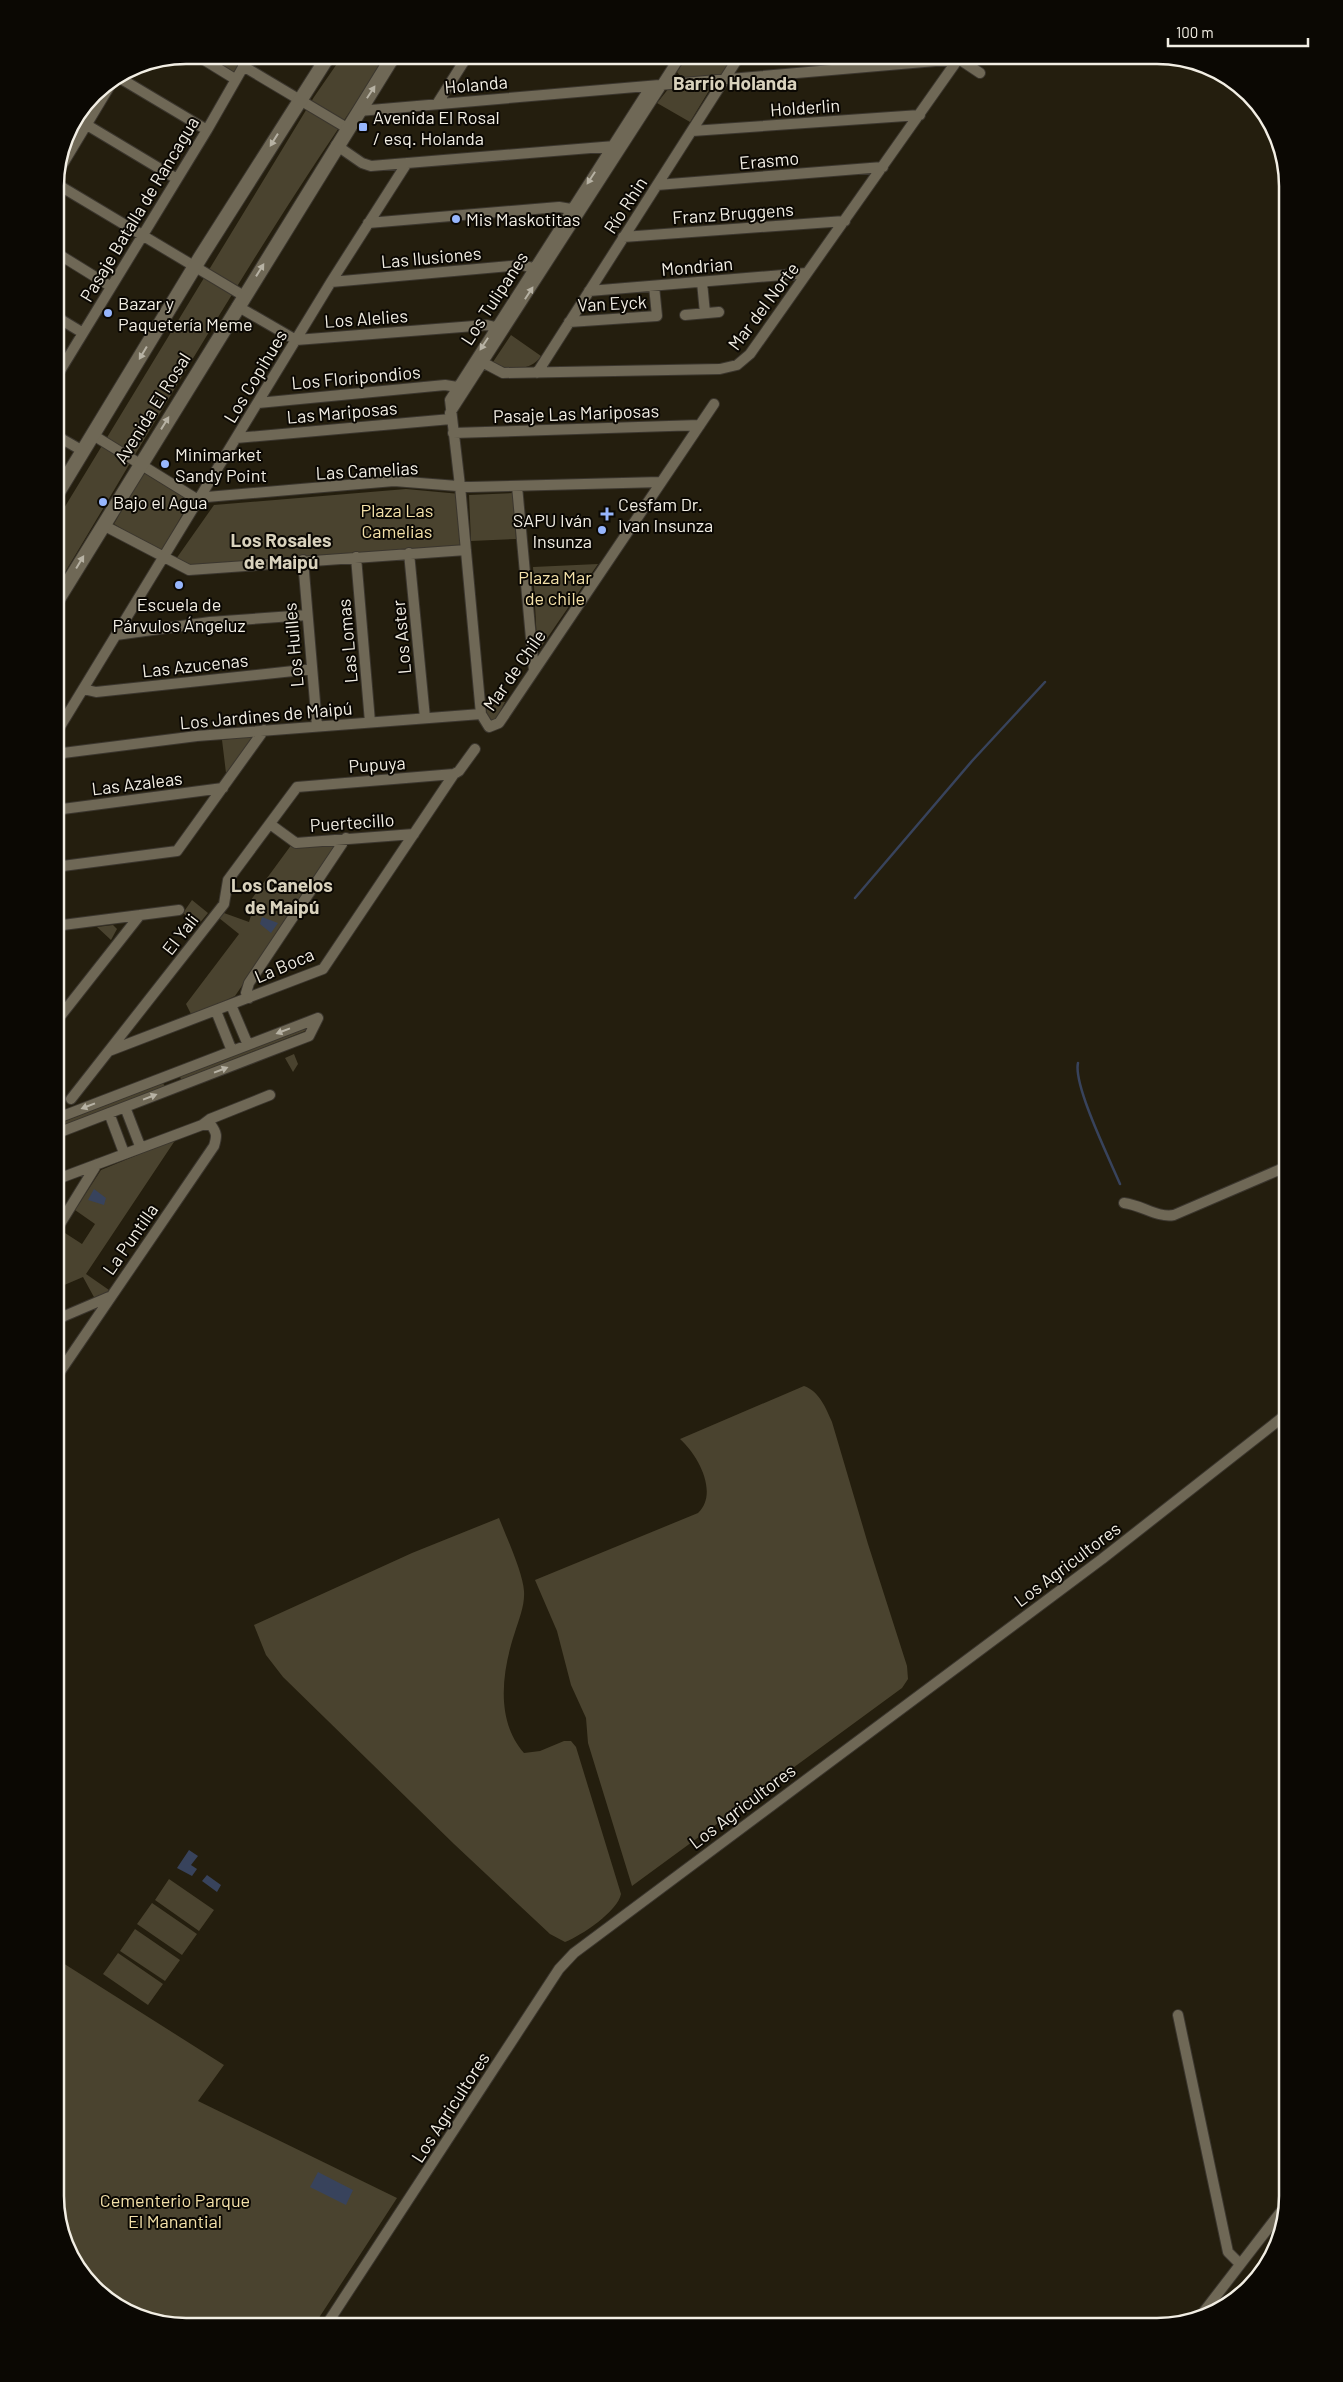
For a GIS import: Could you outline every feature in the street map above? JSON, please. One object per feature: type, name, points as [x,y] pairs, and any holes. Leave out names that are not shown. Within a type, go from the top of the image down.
[{"type":"street","points":[[211,64],[235,79]]},
{"type":"street","name":"Avenida El Rosal","points":[[64,483],[195,267],[323,64]]},
{"type":"street","name":"Avenida El Rosal","points":[[64,589],[336,145],[388,64]]},
{"type":"street","points":[[437,104],[462,64]]},
{"type":"street","name":"Los Tulipanes","points":[[488,728],[481,714],[460,486],[450,400],[457,387],[500,329],[617,147],[646,94],[662,84],[675,64]]},
{"type":"street","name":"Río Rhin","points":[[537,372],[734,64]]},
{"type":"street","name":"Holanda","points":[[358,111],[893,64]]},
{"type":"street","name":"Mar del Norte","points":[[484,363],[503,373],[732,368],[750,354],[955,64]]},
{"type":"street","points":[[969,64],[980,73]]},
{"type":"street","points":[[243,66],[347,128]]},
{"type":"street","name":"Pasaje Batalla de Rancagua","points":[[64,364],[207,130],[243,66]]},
{"type":"street","points":[[124,81],[207,130]]},
{"type":"street","points":[[67,157],[105,94]]},
{"type":"street","name":"Holderlin","points":[[692,131],[920,115]]},
{"type":"street","points":[[87,125],[177,179]]},
{"type":"street","points":[[336,145],[368,166],[617,147]]},
{"type":"street","name":"Los Tulipanes","points":[[451,416],[484,363],[533,268],[571,209],[617,147]]},
{"type":"street","name":"Los Copihues","points":[[64,720],[331,282],[406,163]]},
{"type":"street","name":"Erasmo","points":[[657,185],[883,167]]},
{"type":"street","points":[[64,188],[195,267],[296,340]]},
{"type":"street","points":[[368,223],[559,207],[571,209]]},
{"type":"street","name":"Franz Bruggens","points":[[623,238],[845,221]]},
{"type":"street","points":[[64,258],[110,286]]},
{"type":"street","name":"Las Ilusiones","points":[[331,282],[522,265],[533,268]]},
{"type":"street","name":"Mondrian","points":[[589,291],[807,273]]},
{"type":"street","points":[[702,282],[704,313]]},
{"type":"street","name":"Van Eyck","points":[[569,322],[657,316],[654,286]]},
{"type":"street","points":[[685,314],[719,312]]},
{"type":"street","points":[[64,321],[83,332]]},
{"type":"street","name":"Los Alelies","points":[[296,340],[487,325],[500,329]]},
{"type":"street","name":"Los Floripondios","points":[[258,403],[446,385],[457,387]]},
{"type":"street","name":"Mar de Chile","points":[[488,728],[499,723],[714,404]]},
{"type":"street","name":"Las Mariposas","points":[[236,438],[451,416]]},
{"type":"street","name":"Pasaje Las Mariposas","points":[[453,434],[700,425]]},
{"type":"street","name":"Las Camelias","points":[[94,435],[190,496],[200,498],[388,482],[460,486],[661,482]]},
{"type":"street","points":[[64,440],[83,451]]},
{"type":"street","points":[[516,486],[534,671]]},
{"type":"street","points":[[102,526],[189,570],[302,560],[466,550]]},
{"type":"street","name":"Los Aster","points":[[410,553],[425,718]]},
{"type":"street","name":"Las Lomas","points":[[356,557],[370,722]]},
{"type":"street","name":"Los Huilles","points":[[302,560],[317,726]]},
{"type":"street","points":[[116,635],[210,622],[307,615]]},
{"type":"street","name":"Las Azucenas","points":[[83,689],[96,692],[312,669]]},
{"type":"street","name":"Los Jardines de Maipú","points":[[64,753],[197,736],[481,714]]},
{"type":"street","points":[[64,866],[176,851],[264,730]]},
{"type":"street","name":"La Boca","points":[[108,1052],[315,973],[327,965],[454,774],[459,771],[474,749]]},
{"type":"street","name":"Pupuya","points":[[302,786],[454,774]]},
{"type":"street","name":"El Yali","points":[[71,1099],[224,904],[228,880],[294,790],[302,786]]},
{"type":"street","name":"Las Azaleas","points":[[64,809],[223,788]]},
{"type":"street","name":"Puertecillo","points":[[270,824],[296,843],[414,834]]},
{"type":"street","points":[[249,998],[246,992],[249,983],[346,838]]},
{"type":"street","points":[[64,927],[179,910]]},
{"type":"street","points":[[64,1012],[140,916]]},
{"type":"street","points":[[231,1005],[248,1044]]},
{"type":"street","points":[[216,1011],[232,1051]]},
{"type":"street","points":[[64,1116],[318,1018],[308,1036],[64,1130]]},
{"type":"street","points":[[171,1074],[176,1087]]},
{"type":"street","points":[[64,1177],[140,1146],[202,1125],[210,1119],[270,1095]]},
{"type":"street","points":[[125,1107],[140,1146]]},
{"type":"street","points":[[109,1113],[124,1153]]},
{"type":"street","name":"La Puntilla","points":[[64,1366],[214,1146],[217,1137],[216,1131],[211,1125],[202,1125]]},
{"type":"street","points":[[64,1217],[97,1164]]},
{"type":"street","points":[[1124,1203],[1142,1207],[1161,1216],[1174,1215],[1279,1170]]},
{"type":"street","points":[[64,1316],[110,1297]]},
{"type":"street","name":"Los Agricultores","points":[[331,2318],[559,1969],[574,1953],[1094,1565],[1279,1420]]},
{"type":"street","points":[[1178,2015],[1228,2252],[1240,2264]]},
{"type":"street","points":[[1206,2308],[1277,2216]]},
{"type":"green space","points":[[215,64],[240,64],[233,75]]},
{"type":"green space","points":[[337,64],[383,64],[301,185],[259,252],[176,386],[64,574],[64,508],[314,97]]},
{"type":"green space","points":[[682,64],[729,64],[723,74],[682,78],[677,72]]},
{"type":"green space","points":[[708,84],[710,89],[690,122],[657,103],[669,88]]},
{"type":"green space","points":[[511,335],[541,356],[537,361],[532,365],[519,368],[505,367],[493,362]]},
{"type":"green space","points":[[143,472],[190,501],[161,552],[114,524]]},
{"type":"green space","name":"Plaza Las Camelias","points":[[406,489],[460,494],[462,547],[189,566],[176,559],[214,505]]},
{"type":"green space","points":[[514,493],[516,539],[471,541],[469,495]]},
{"type":"green space","name":"Plaza Mar de chile","points":[[598,564],[539,650],[533,567]]},
{"type":"green space","points":[[505,702],[495,721],[490,722],[487,718],[486,703]]},
{"type":"green space","points":[[252,736],[251,741],[226,773],[222,740]]},
{"type":"green space","points":[[331,843],[335,846],[334,851],[235,996],[192,1016],[186,1004],[239,934],[219,918],[224,913],[249,922],[253,909],[248,904],[292,844]]},
{"type":"green space","points":[[192,900],[208,913],[198,925],[183,913]]},
{"type":"green space","points":[[113,925],[117,929],[111,940],[97,927]]},
{"type":"green space","points":[[307,1027],[305,1031],[181,1080],[180,1076]]},
{"type":"green space","points":[[294,1054],[298,1064],[293,1072],[285,1058]]},
{"type":"green space","points":[[163,1083],[165,1087],[64,1126],[64,1122]]},
{"type":"green space","points":[[176,1139],[86,1274],[109,1290],[105,1296],[95,1299],[83,1277],[64,1285],[64,1234],[65,1233],[82,1244],[95,1224],[75,1210],[101,1170]]},
{"type":"green space","points":[[804,1386],[818,1396],[832,1422],[907,1666],[908,1679],[902,1688],[632,1886],[588,1743],[586,1718],[571,1685],[557,1631],[535,1580],[698,1513],[704,1505],[707,1495],[704,1475],[693,1454],[680,1439]]},
{"type":"green space","points":[[499,1518],[517,1565],[524,1591],[523,1607],[510,1647],[504,1679],[505,1710],[509,1726],[515,1740],[524,1753],[540,1751],[564,1741],[571,1741],[576,1747],[621,1894],[613,1908],[598,1922],[565,1942],[550,1934],[454,1844],[283,1677],[266,1655],[254,1625],[412,1553]]},
{"type":"green space","points":[[169,1879],[214,1910],[199,1931],[155,1900]]},
{"type":"green space","points":[[152,1903],[197,1934],[182,1955],[137,1924]]},
{"type":"green space","points":[[135,1929],[180,1960],[165,1981],[120,1951]]},
{"type":"green space","points":[[118,1953],[163,1984],[148,2005],[103,1974]]},
{"type":"green space","name":"Cementerio Parque El Manantial","points":[[64,1964],[224,2065],[198,2101],[397,2198],[319,2318],[177,2318],[146,2312],[118,2298],[94,2277],[84,2264],[70,2236],[66,2220],[64,2197]]},
{"type":"water","points":[[262,917],[278,923],[271,933],[260,924]]},
{"type":"water","points":[[94,1189],[106,1198],[104,1205],[88,1200]]},
{"type":"water","points":[[189,1850],[198,1856],[191,1865],[197,1869],[192,1876],[177,1868]]},
{"type":"water","points":[[207,1875],[221,1885],[217,1892],[202,1881]]},
{"type":"water","points":[[318,2172],[353,2190],[346,2205],[310,2187]]},
{"type":"waterway","points":[[855,898],[972,761],[1045,682]]},
{"type":"waterway","points":[[1078,1063],[1078,1074],[1086,1105],[1120,1184]]},
{"type":"place","name":"Avenida El Rosal / esq. Holanda","points":[[363,127]]},
{"type":"place","name":"Mis Maskotitas","points":[[456,219]]},
{"type":"place","name":"Bazar y Paquetería Meme","points":[[108,313]]},
{"type":"place","name":"Minimarket Sandy Point","points":[[165,464]]},
{"type":"place","name":"Bajo el Agua","points":[[103,502]]},
{"type":"place","name":"Cesfam Dr. Ivan Insunza","points":[[607,514]]},
{"type":"place","name":"SAPU Iván Insunza","points":[[602,530]]},
{"type":"place","name":"Escuela de Párvulos Ángeluz","points":[[179,585]]},
{"type":"district","name":"Barrio Holanda","points":[[735,82]]},
{"type":"district","name":"Los Rosales de Maipú","points":[[281,550]]},
{"type":"district","name":"Los Canelos de Maipú","points":[[282,895]]}]
